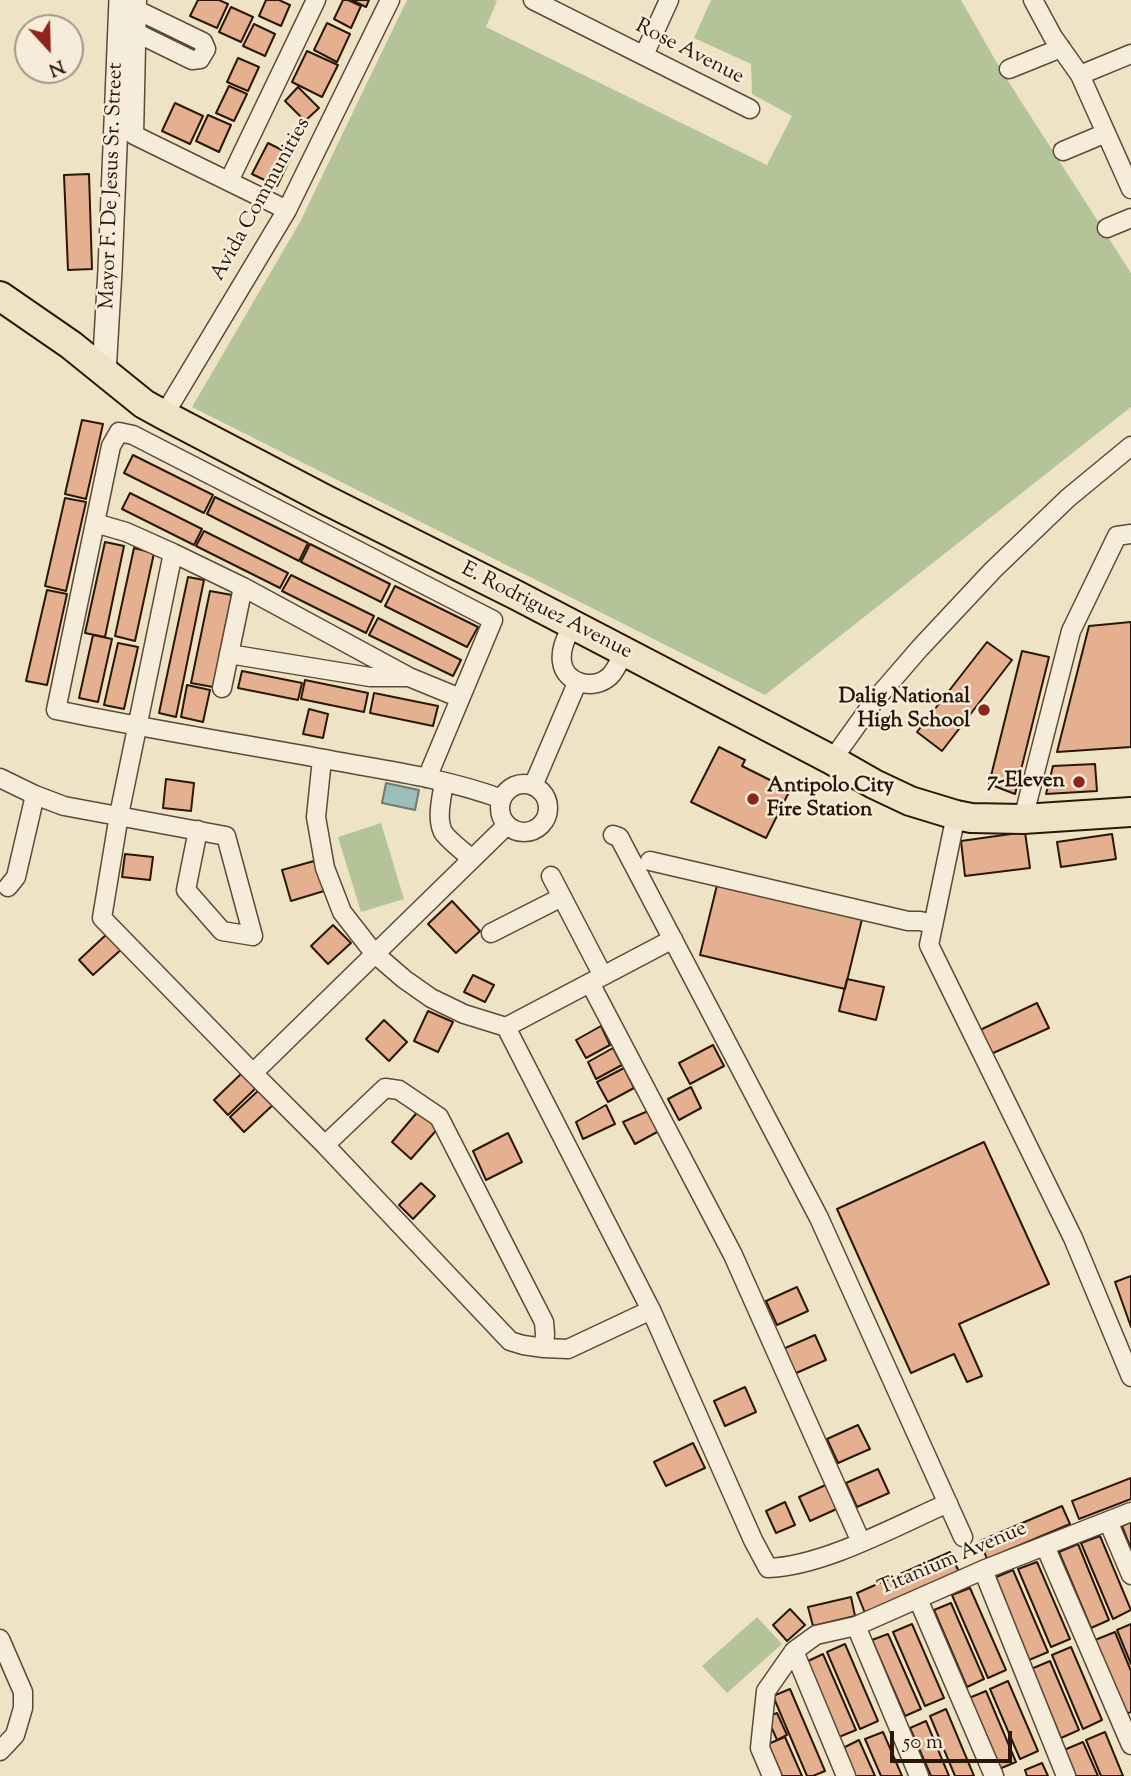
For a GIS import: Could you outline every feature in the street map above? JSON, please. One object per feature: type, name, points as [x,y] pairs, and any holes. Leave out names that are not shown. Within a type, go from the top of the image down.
[{"type":"main road","name":"E. Rodriguez Avenue","points":[[0,296],[71,345],[144,404],[910,801],[956,815],[997,819],[1131,812]]},
{"type":"street","points":[[229,181],[316,0]]},
{"type":"street","name":"Avida Communities","points":[[164,415],[287,211],[390,0]]},
{"type":"street","name":"Rose Avenue","points":[[533,0],[750,109]]},
{"type":"street","points":[[644,55],[668,0]]},
{"type":"street","points":[[1036,1],[1060,48],[1080,75],[1106,133],[1124,153],[1131,189]]},
{"type":"street","points":[[131,4],[203,42],[206,49],[200,59],[191,60],[137,33]]},
{"type":"street","points":[[131,4],[137,33],[134,135],[287,211]]},
{"type":"street","name":"Mayor F. De Jesus Sr. Street","points":[[104,373],[131,4]]},
{"type":"street","points":[[1009,69],[1060,48]]},
{"type":"street","points":[[1080,75],[1131,54]]},
{"type":"street","points":[[1063,151],[1106,133]]},
{"type":"street","points":[[1107,228],[1131,218]]},
{"type":"street","points":[[472,859],[444,833],[440,821],[436,780],[460,698],[493,620],[133,435],[119,432],[111,446],[56,710],[136,727],[436,780],[502,799]]},
{"type":"street","points":[[832,761],[874,701],[993,570],[1068,498],[1131,446]]},
{"type":"street","points":[[96,523],[127,532],[173,553],[243,587],[409,677],[460,698]]},
{"type":"street","points":[[1023,818],[1071,631],[1117,536],[1131,534]]},
{"type":"street","points":[[173,553],[136,727],[102,918],[325,1145],[510,1341],[544,1348],[568,1349],[651,1310]]},
{"type":"street","points":[[222,688],[243,587]]},
{"type":"street","points":[[572,625],[563,645],[562,664],[567,676],[577,682],[590,684],[610,676],[624,652]]},
{"type":"street","points":[[229,654],[370,677],[409,677]]},
{"type":"street","points":[[533,786],[577,682]]},
{"type":"street","points":[[322,759],[316,817],[325,868],[342,912],[374,953],[431,998],[464,1014],[506,1027],[673,939]]},
{"type":"street","points":[[0,778],[64,806],[119,815],[198,830],[226,836],[253,936],[222,930],[186,890],[198,830]]},
{"type":"street","points":[[522,784],[533,786],[543,793],[548,804],[544,821],[535,829],[524,832],[512,829],[501,813],[504,794],[512,787],[522,784]]},
{"type":"street","points":[[8,887],[16,877],[35,795]]},
{"type":"street","points":[[956,815],[929,944],[1073,1238],[1131,1377]]},
{"type":"street","points":[[253,1073],[507,825]]},
{"type":"street","points":[[613,835],[619,837],[819,1218],[963,1537]]},
{"type":"street","points":[[650,862],[908,921],[933,924]]},
{"type":"street","points":[[551,876],[596,979],[733,1255],[861,1542]]},
{"type":"street","points":[[491,933],[562,897]]},
{"type":"street","points":[[506,1027],[651,1310],[768,1568],[825,1556],[948,1503]]},
{"type":"street","points":[[325,1145],[386,1087],[398,1090],[439,1117],[544,1322],[544,1348]]},
{"type":"street","name":"Titanium Avenue","points":[[794,1651],[816,1635],[856,1626],[983,1570],[1131,1512]]},
{"type":"street","points":[[1108,1521],[1131,1575]]},
{"type":"street","points":[[1045,1546],[1131,1745]]},
{"type":"street","points":[[983,1570],[1066,1776]]},
{"type":"street","points":[[918,1599],[994,1776]]},
{"type":"street","points":[[856,1626],[919,1776]]},
{"type":"street","points":[[0,1639],[23,1692],[23,1708],[0,1751]]},
{"type":"street","points":[[772,1776],[761,1748],[766,1691],[794,1651]]},
{"type":"street","points":[[794,1651],[846,1776]]},
{"type":"green space","points":[[407,0],[497,1],[486,27],[767,165],[792,116],[752,94],[751,64],[694,38],[711,0],[961,0],[1001,70],[1131,273],[1131,407],[765,695],[192,407],[300,222]]},
{"type":"green space","points":[[381,823],[404,899],[361,912],[338,837]]},
{"type":"green space","points":[[757,1617],[782,1644],[727,1693],[702,1666]]},
{"type":"water","points":[[386,783],[419,790],[415,810],[382,803]]},
{"type":"building","points":[[198,0],[219,0],[228,4],[217,28],[190,16]]},
{"type":"building","points":[[266,0],[279,0],[290,5],[281,26],[259,16]]},
{"type":"building","points":[[343,0],[361,6],[351,28],[334,19]]},
{"type":"building","points":[[352,0],[369,0],[366,7]]},
{"type":"building","points":[[231,7],[253,17],[241,42],[219,32]]},
{"type":"building","points":[[327,23],[350,34],[337,62],[314,50]]},
{"type":"building","points":[[254,24],[275,34],[265,56],[243,46]]},
{"type":"building","points":[[307,51],[338,65],[322,97],[292,82]]},
{"type":"building","points":[[238,58],[259,67],[248,91],[227,82]]},
{"type":"building","points":[[229,86],[247,94],[234,121],[216,113]]},
{"type":"building","points":[[298,87],[319,108],[305,121],[285,101]]},
{"type":"building","points":[[175,103],[203,116],[190,144],[162,131]]},
{"type":"building","points":[[208,115],[231,125],[219,152],[196,141]]},
{"type":"building","points":[[268,143],[292,155],[277,186],[252,174]]},
{"type":"building","points":[[89,174],[92,269],[68,270],[64,175]]},
{"type":"building","points":[[82,420],[103,424],[86,499],[65,494]]},
{"type":"building","points":[[133,455],[213,495],[204,513],[124,473]]},
{"type":"building","points":[[130,493],[202,529],[194,545],[122,509]]},
{"type":"building","points":[[215,497],[308,543],[299,561],[207,514]]},
{"type":"building","points":[[65,498],[86,502],[66,591],[45,586]]},
{"type":"building","points":[[204,531],[288,573],[280,588],[196,546]]},
{"type":"building","points":[[105,542],[124,546],[105,637],[85,633]]},
{"type":"building","points":[[310,544],[390,584],[381,602],[301,562]]},
{"type":"building","points":[[134,548],[154,553],[135,641],[115,636]]},
{"type":"building","points":[[291,575],[374,616],[366,633],[282,591]]},
{"type":"building","points":[[188,577],[204,580],[176,717],[159,713]]},
{"type":"building","points":[[395,586],[478,627],[467,647],[385,606]]},
{"type":"building","points":[[47,590],[67,594],[47,685],[26,681]]},
{"type":"building","points":[[210,591],[232,595],[213,687],[191,683]]},
{"type":"building","points":[[378,618],[461,660],[453,676],[369,635]]},
{"type":"building","points":[[1131,622],[1131,747],[1057,752],[1089,626]]},
{"type":"building","points":[[93,635],[112,639],[98,702],[79,698]]},
{"type":"building","points":[[987,642],[1012,660],[942,751],[917,732]]},
{"type":"building","points":[[118,643],[138,647],[124,709],[104,705]]},
{"type":"building","points":[[1022,651],[1049,657],[1015,794],[989,784]]},
{"type":"building","points":[[242,671],[302,683],[298,700],[238,688]]},
{"type":"building","points":[[305,680],[368,693],[364,712],[301,699]]},
{"type":"building","points":[[187,685],[210,690],[203,722],[181,717]]},
{"type":"building","points":[[374,693],[438,706],[433,726],[370,713]]},
{"type":"building","points":[[309,709],[328,714],[323,738],[303,734]]},
{"type":"building","points":[[719,747],[745,760],[742,766],[790,790],[766,838],[691,802]]},
{"type":"building","points":[[1095,764],[1097,791],[1046,794],[1053,766]]},
{"type":"building","points":[[166,779],[194,783],[191,811],[163,808]]},
{"type":"building","points":[[1025,832],[1030,868],[965,876],[961,841]]},
{"type":"building","points":[[1112,834],[1116,859],[1061,867],[1057,842]]},
{"type":"building","points":[[125,854],[153,857],[150,880],[122,877]]},
{"type":"building","points":[[314,861],[324,891],[291,901],[282,870]]},
{"type":"building","points":[[717,885],[862,919],[845,989],[700,955]]},
{"type":"building","points":[[452,901],[480,931],[456,953],[428,924]]},
{"type":"building","points":[[333,925],[351,943],[328,964],[311,946]]},
{"type":"building","points":[[109,932],[124,947],[93,975],[79,960]]},
{"type":"building","points":[[473,975],[494,985],[485,1002],[464,992]]},
{"type":"building","points":[[847,979],[884,987],[876,1020],[839,1011]]},
{"type":"building","points":[[1037,1003],[1049,1028],[991,1054],[980,1030]]},
{"type":"building","points":[[428,1011],[453,1022],[438,1052],[414,1041]]},
{"type":"building","points":[[384,1020],[407,1042],[389,1061],[366,1039]]},
{"type":"building","points":[[601,1026],[610,1045],[586,1058],[576,1040]]},
{"type":"building","points":[[713,1045],[724,1066],[690,1084],[679,1063]]},
{"type":"building","points":[[613,1048],[622,1065],[596,1079],[588,1062]]},
{"type":"building","points":[[624,1068],[634,1088],[608,1102],[597,1082]]},
{"type":"building","points":[[244,1071],[258,1086],[228,1115],[214,1100]]},
{"type":"building","points":[[691,1087],[701,1108],[679,1120],[668,1099]]},
{"type":"building","points":[[261,1088],[275,1103],[244,1132],[230,1117]]},
{"type":"building","points":[[606,1105],[615,1124],[583,1139],[576,1122]]},
{"type":"building","points":[[420,1109],[440,1126],[411,1159],[392,1142]]},
{"type":"building","points":[[648,1111],[659,1131],[635,1144],[623,1122]]},
{"type":"building","points":[[508,1133],[522,1162],[486,1180],[473,1151]]},
{"type":"building","points":[[984,1142],[1049,1284],[959,1324],[982,1376],[967,1382],[954,1354],[911,1373],[837,1209]]},
{"type":"building","points":[[421,1183],[435,1196],[413,1219],[399,1205]]},
{"type":"building","points":[[1131,1276],[1131,1327],[1115,1282]]},
{"type":"building","points":[[797,1287],[808,1311],[777,1325],[766,1301]]},
{"type":"building","points":[[815,1335],[826,1360],[794,1374],[783,1349]]},
{"type":"building","points":[[745,1387],[756,1412],[725,1426],[714,1401]]},
{"type":"building","points":[[858,1425],[870,1449],[838,1463],[827,1439]]},
{"type":"building","points":[[693,1443],[705,1468],[666,1486],[654,1462]]},
{"type":"building","points":[[878,1469],[889,1493],[857,1507],[846,1483]]},
{"type":"building","points":[[1131,1478],[1131,1499],[1079,1519],[1072,1501]]},
{"type":"building","points":[[830,1483],[841,1507],[810,1521],[799,1497]]},
{"type":"building","points":[[785,1502],[795,1525],[776,1533],[766,1511]]},
{"type":"building","points":[[1062,1506],[1070,1524],[987,1559],[980,1541]]},
{"type":"building","points":[[1131,1522],[1131,1549],[1122,1526]]},
{"type":"building","points":[[1100,1536],[1131,1610],[1113,1619],[1081,1543]]},
{"type":"building","points":[[1078,1544],[1109,1620],[1091,1628],[1059,1552]]},
{"type":"building","points":[[950,1552],[959,1572],[865,1613],[857,1593]]},
{"type":"building","points":[[1037,1562],[1070,1639],[1051,1647],[1018,1569]]},
{"type":"building","points":[[1013,1570],[1048,1652],[1029,1660],[994,1578]]},
{"type":"building","points":[[970,1588],[1006,1670],[988,1678],[952,1595]]},
{"type":"building","points":[[851,1597],[855,1616],[813,1626],[808,1607]]},
{"type":"building","points":[[951,1603],[984,1679],[967,1687],[934,1610]]},
{"type":"building","points":[[790,1609],[805,1625],[787,1641],[773,1625]]},
{"type":"building","points":[[912,1624],[944,1698],[925,1706],[893,1632]]},
{"type":"building","points":[[1131,1624],[1131,1664],[1117,1630]]},
{"type":"building","points":[[1115,1632],[1131,1671],[1131,1712],[1126,1714],[1095,1640]]},
{"type":"building","points":[[888,1634],[921,1709],[905,1716],[872,1640]]},
{"type":"building","points":[[845,1644],[878,1721],[860,1729],[827,1652]]},
{"type":"building","points":[[1071,1647],[1102,1720],[1083,1729],[1052,1655]]},
{"type":"building","points":[[823,1654],[856,1730],[839,1737],[806,1662]]},
{"type":"building","points":[[1050,1661],[1079,1730],[1061,1738],[1031,1669]]},
{"type":"building","points":[[1008,1681],[1038,1751],[1020,1759],[990,1689]]},
{"type":"building","points":[[790,1689],[825,1771],[813,1776],[807,1776],[773,1696]]},
{"type":"building","points":[[986,1691],[1016,1762],[999,1769],[969,1698]]},
{"type":"building","points":[[946,1709],[974,1776],[955,1776],[930,1716]]},
{"type":"building","points":[[777,1713],[787,1735],[777,1740],[767,1717]]},
{"type":"building","points":[[926,1721],[949,1776],[931,1776],[910,1728]]},
{"type":"building","points":[[883,1732],[902,1776],[881,1776],[865,1739]]},
{"type":"building","points":[[1105,1732],[1123,1776],[1101,1776],[1086,1740]]},
{"type":"building","points":[[785,1737],[802,1776],[782,1776],[768,1744]]},
{"type":"building","points":[[859,1740],[875,1776],[855,1776],[843,1748]]},
{"type":"building","points":[[1083,1742],[1098,1776],[1075,1776],[1064,1750]]},
{"type":"building","points":[[1042,1763],[1048,1776],[1027,1776],[1025,1770]]},
{"type":"place","name":"Dalig National High School","points":[[984,710]]},
{"type":"place","name":"7-Eleven","points":[[1079,782]]},
{"type":"place","name":"Antipolo City Fire Station","points":[[753,799]]}]
